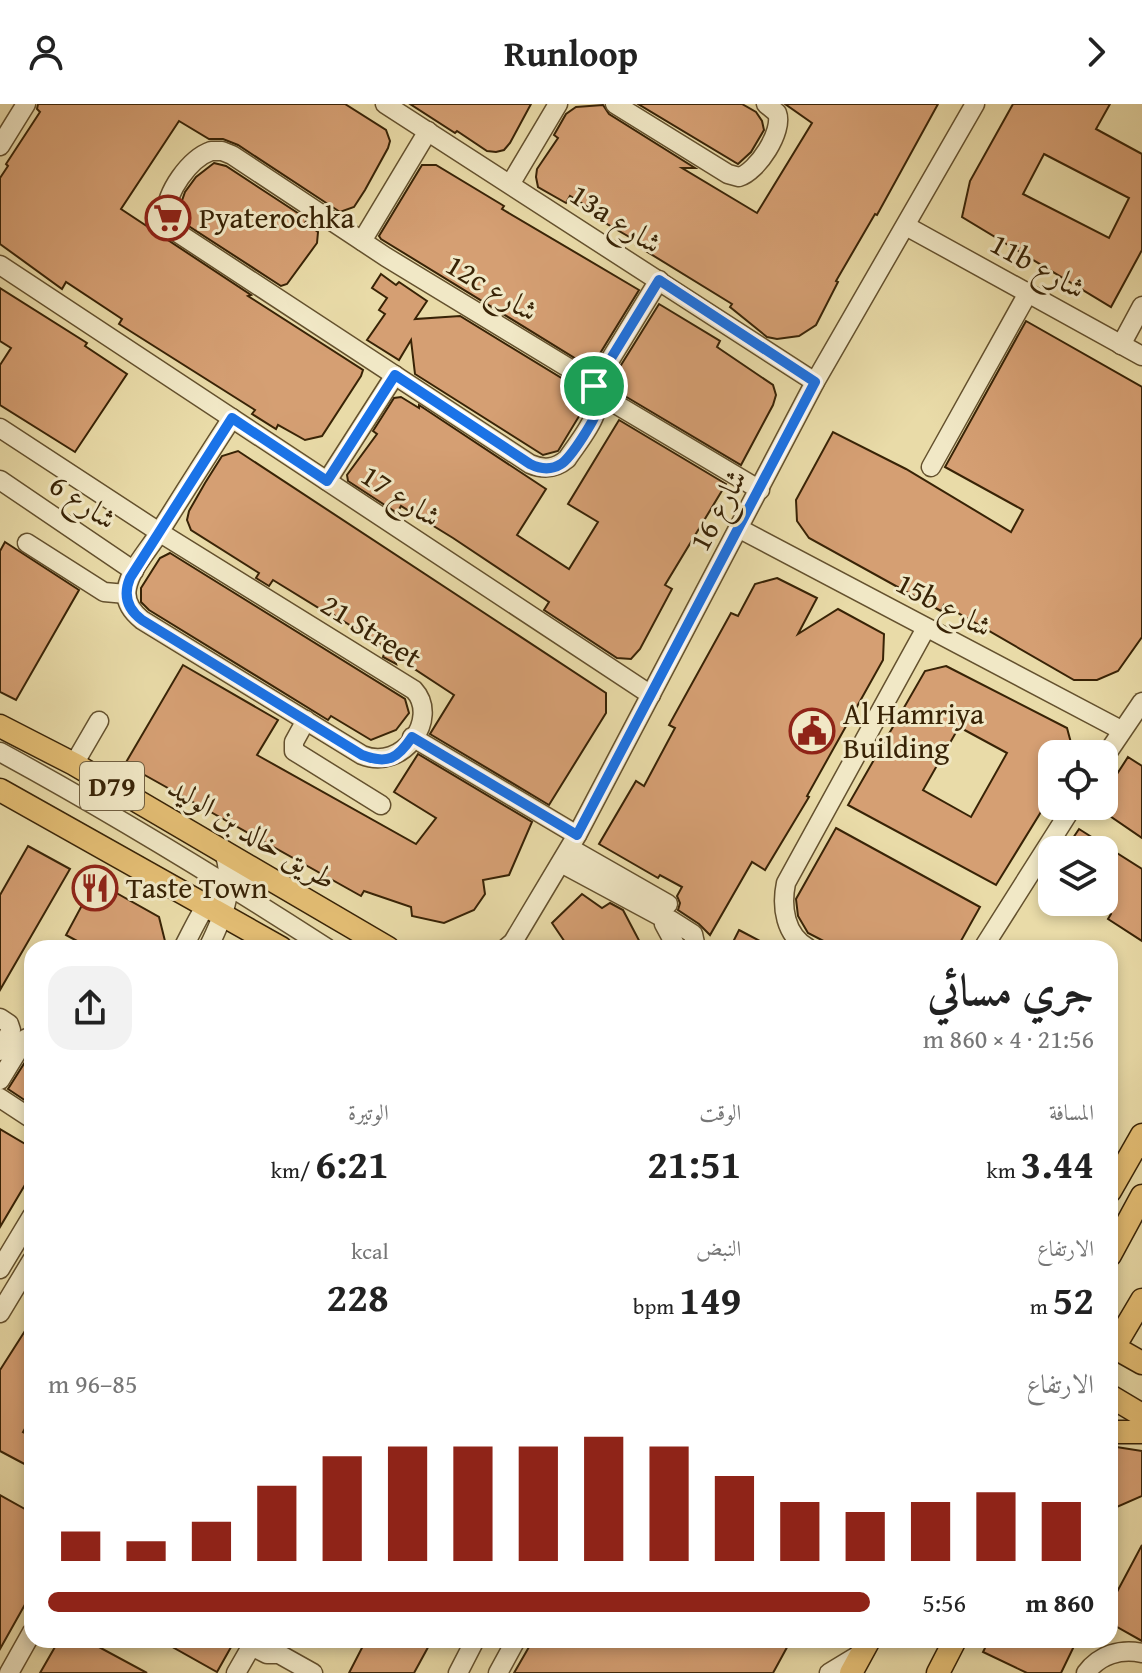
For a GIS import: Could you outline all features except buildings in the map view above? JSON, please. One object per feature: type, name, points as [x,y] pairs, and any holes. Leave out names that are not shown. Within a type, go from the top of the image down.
[{"type":"main road","name":"طريق خالد بن الوليد","points":[[0,726],[74,764],[223,849],[375,940]]},
{"type":"main road","name":"D79","points":[[0,790],[215,909],[262,940]]},
{"type":"main road","points":[[1118,1171],[1142,1135]]},
{"type":"main road","points":[[1118,1240],[1142,1196]]},
{"type":"main road","points":[[1118,1338],[1142,1300]]},
{"type":"main road","points":[[1118,1352],[1142,1363]]},
{"type":"main road","points":[[1118,1401],[1142,1415]]},
{"type":"main road","points":[[1118,1432],[1142,1432]]},
{"type":"main road","points":[[938,1673],[951,1648]]},
{"type":"street","points":[[0,146],[26,104]]},
{"type":"street","name":"13a شارع","points":[[385,104],[815,382]]},
{"type":"street","points":[[511,183],[558,104]]},
{"type":"street","points":[[615,104],[728,174],[739,177],[753,169],[779,129],[777,113],[766,104]]},
{"type":"street","name":"شارع 16","points":[[514,940],[569,849],[815,382],[975,104]]},
{"type":"street","points":[[362,241],[428,131]]},
{"type":"street","name":"12c شارع","points":[[211,151],[222,151],[362,241],[584,376],[596,389],[596,414],[567,459],[545,469],[530,464],[175,231],[169,224],[166,206],[192,162],[211,151]]},
{"type":"street","name":"11b شارع","points":[[906,226],[1142,356]]},
{"type":"street","name":"شارع 17","points":[[0,265],[651,695]]},
{"type":"street","points":[[659,280],[596,389],[760,490]]},
{"type":"street","points":[[931,467],[1028,293]]},
{"type":"street","points":[[1121,345],[1142,306]]},
{"type":"street","points":[[327,481],[395,375]]},
{"type":"street","points":[[232,418],[130,578],[126,594],[130,608],[142,620],[372,759],[392,758],[401,753],[412,737],[569,849],[667,912],[671,920],[693,934],[694,940]]},
{"type":"street","points":[[0,428],[159,532]]},
{"type":"street","name":"شارع 6","points":[[0,480],[134,571]]},
{"type":"street","name":"15b شارع","points":[[740,529],[1121,730]]},
{"type":"street","name":"21 Street","points":[[159,532],[414,690],[424,705],[424,713],[412,737]]},
{"type":"street","points":[[27,543],[104,592],[126,594]]},
{"type":"street","points":[[799,940],[790,928],[783,906],[790,872],[926,628]]},
{"type":"street","points":[[1115,740],[1142,702]]},
{"type":"street","points":[[306,720],[294,742],[294,751],[381,805]]},
{"type":"street","points":[[74,764],[99,721]]},
{"type":"street","points":[[0,752],[229,884],[315,940]]},
{"type":"street","points":[[988,940],[1064,820]]},
{"type":"street","points":[[190,940],[215,909],[229,884],[223,849]]},
{"type":"street","points":[[229,884],[262,873]]},
{"type":"street","points":[[209,940],[215,909]]},
{"type":"street","points":[[667,912],[664,924],[673,940]]},
{"type":"street","points":[[0,1018],[9,1024],[11,1030],[0,1051]]},
{"type":"street","points":[[0,1080],[24,1041]]},
{"type":"street","points":[[0,1098],[24,1114]]},
{"type":"street","points":[[0,1269],[24,1229]]},
{"type":"street","points":[[0,1313],[24,1273]]},
{"type":"street","points":[[9,1673],[24,1646]]},
{"type":"street","points":[[236,1673],[253,1648]]},
{"type":"street","points":[[262,1648],[267,1654],[279,1654],[313,1673]]},
{"type":"street","points":[[458,1673],[471,1648]]},
{"type":"street","points":[[498,1673],[512,1648]]},
{"type":"street","points":[[1086,1673],[1104,1656],[1120,1651],[1142,1653]]},
{"type":"street","points":[[829,1673],[861,1655]]},
{"type":"place","name":"Pyaterochka","points":[[168,218]]},
{"type":"place","name":"Al Hamriya Building","points":[[812,731]]},
{"type":"place","name":"Taste Town","points":[[95,888]]},
{"type":"route","points":[[659,280],[815,382],[577,835],[412,737],[401,753],[392,758],[372,759],[362,755],[142,620],[130,608],[126,594],[130,578],[232,418],[327,481],[395,375],[530,464],[545,469],[567,459],[596,414],[599,400],[594,386],[659,280]]}]
